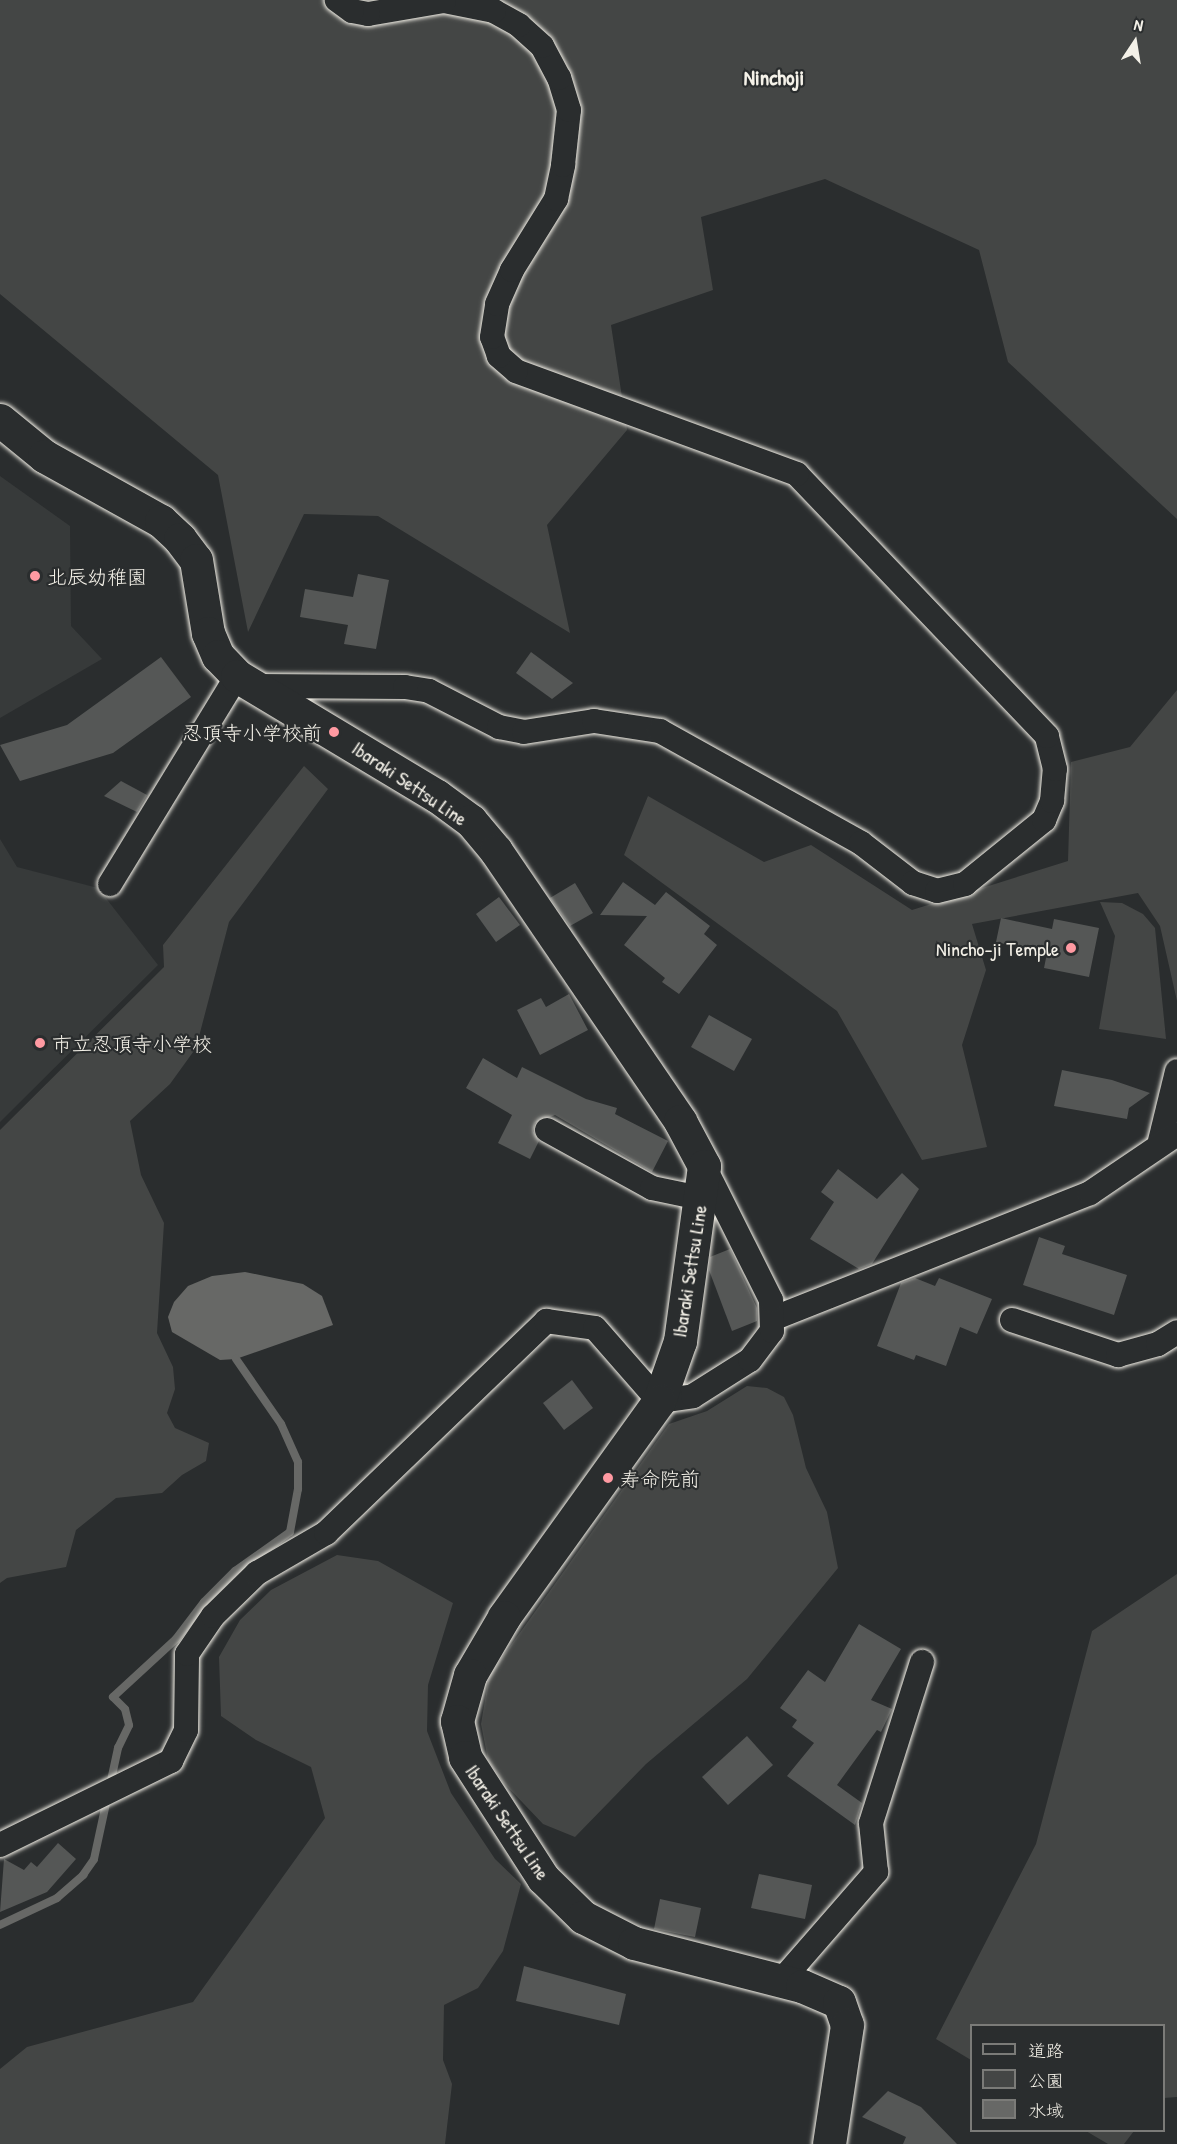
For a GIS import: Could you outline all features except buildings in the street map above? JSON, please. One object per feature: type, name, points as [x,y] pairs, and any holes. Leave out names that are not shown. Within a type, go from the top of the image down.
[{"type":"main road","name":"Ibaraki Settsu Line","points":[[0,420],[44,456],[161,520],[180,539],[196,560],[208,633],[218,656],[246,681],[437,796],[471,821],[680,1121],[702,1182],[680,1341],[659,1401],[504,1617],[470,1675],[457,1721],[465,1757],[543,1878],[583,1917],[634,1943],[781,1981],[839,2002],[847,2025],[836,2140]]},
{"type":"street","points":[[110,884],[246,681],[413,688],[429,691],[499,727],[524,732],[594,721],[660,731],[861,843],[913,883],[937,891],[965,884],[1044,820],[1052,801],[1055,769],[1047,736],[796,474],[516,371],[500,357],[492,337],[497,304],[512,270],[556,199],[563,165],[569,110],[559,78],[542,46],[519,24],[494,11],[444,1],[368,14],[352,11],[337,0]]},
{"type":"street","points":[[772,1320],[1090,1193],[1168,1139],[1177,1071]]},
{"type":"street","points":[[0,1845],[171,1761],[186,1730],[186,1654],[213,1616],[257,1572],[326,1533],[546,1321],[594,1328],[659,1401],[693,1396],[750,1360],[772,1331],[771,1300],[702,1182],[652,1188],[547,1130]]},
{"type":"street","points":[[1012,1320],[1118,1355],[1158,1344],[1177,1332]]},
{"type":"street","points":[[781,1981],[876,1872],[871,1823],[922,1662]]},
{"type":"shaded area","name":"北辰幼稚園","points":[[0,476],[70,526],[71,626],[102,659],[0,718]]},
{"type":"shaded area","name":"市立忍頂寺小学校","points":[[0,839],[17,867],[98,888],[158,965],[0,1122]]},
{"type":"green space","points":[[0,0],[1177,0],[1177,519],[1008,362],[979,250],[825,179],[701,217],[713,290],[611,325],[627,430],[547,525],[570,633],[378,516],[304,514],[248,632],[218,475],[0,294]]},
{"type":"green space","points":[[1177,690],[1177,1001],[1160,926],[1138,893],[972,924],[986,970],[962,1045],[987,1147],[922,1160],[837,1011],[624,855],[648,796],[764,862],[811,845],[912,910],[1068,861],[1071,762],[1130,747]]},
{"type":"green space","points":[[304,766],[328,789],[229,922],[196,1048],[170,1084],[130,1121],[141,1175],[164,1223],[157,1333],[173,1367],[175,1389],[167,1413],[175,1428],[209,1443],[206,1461],[182,1475],[162,1493],[116,1498],[76,1530],[66,1567],[7,1578],[0,1583],[0,1130],[164,967],[163,945]]},
{"type":"green space","points":[[1100,902],[1122,903],[1143,914],[1155,928],[1166,1039],[1099,1029],[1115,936]]},
{"type":"green space","points":[[747,1386],[767,1388],[784,1397],[793,1415],[806,1468],[827,1512],[838,1568],[747,1679],[646,1764],[575,1837],[543,1824],[503,1782],[488,1760],[481,1724],[489,1676],[669,1424],[707,1411]]},
{"type":"green space","points":[[337,1555],[378,1561],[453,1603],[428,1685],[427,1731],[451,1793],[495,1859],[521,1884],[503,1951],[478,1988],[444,2005],[443,2060],[452,2084],[445,2144],[0,2144],[0,2069],[27,2047],[193,2002],[325,1818],[311,1767],[256,1740],[221,1716],[219,1657],[240,1620],[271,1590]]},
{"type":"green space","points":[[1177,1574],[1177,2097],[1165,2098],[1165,2024],[970,2024],[970,2059],[936,2039],[1036,1844],[1092,1631]]},
{"type":"green space","points":[[1088,2132],[1133,2132],[1124,2144],[1108,2144]]},
{"type":"water","points":[[245,1272],[303,1284],[322,1296],[333,1325],[236,1359],[220,1360],[172,1332],[168,1317],[174,1302],[188,1286],[212,1276]]},
{"type":"waterway","points":[[0,1925],[57,1898],[83,1875],[94,1859],[118,1748],[129,1725],[125,1709],[113,1697],[176,1639],[204,1602],[235,1571],[290,1532],[298,1489],[298,1462],[281,1424],[236,1359]]},
{"type":"place","name":"北辰幼稚園","points":[[35,576]]},
{"type":"place","name":"忍頂寺小学校前","points":[[334,732]]},
{"type":"place","name":"Nincho-ji Temple","points":[[1071,948]]},
{"type":"place","name":"市立忍頂寺小学校","points":[[40,1043]]},
{"type":"place","name":"寿命院前","points":[[608,1478]]},
{"type":"district","name":"Ninchoji","points":[[774,78]]}]
